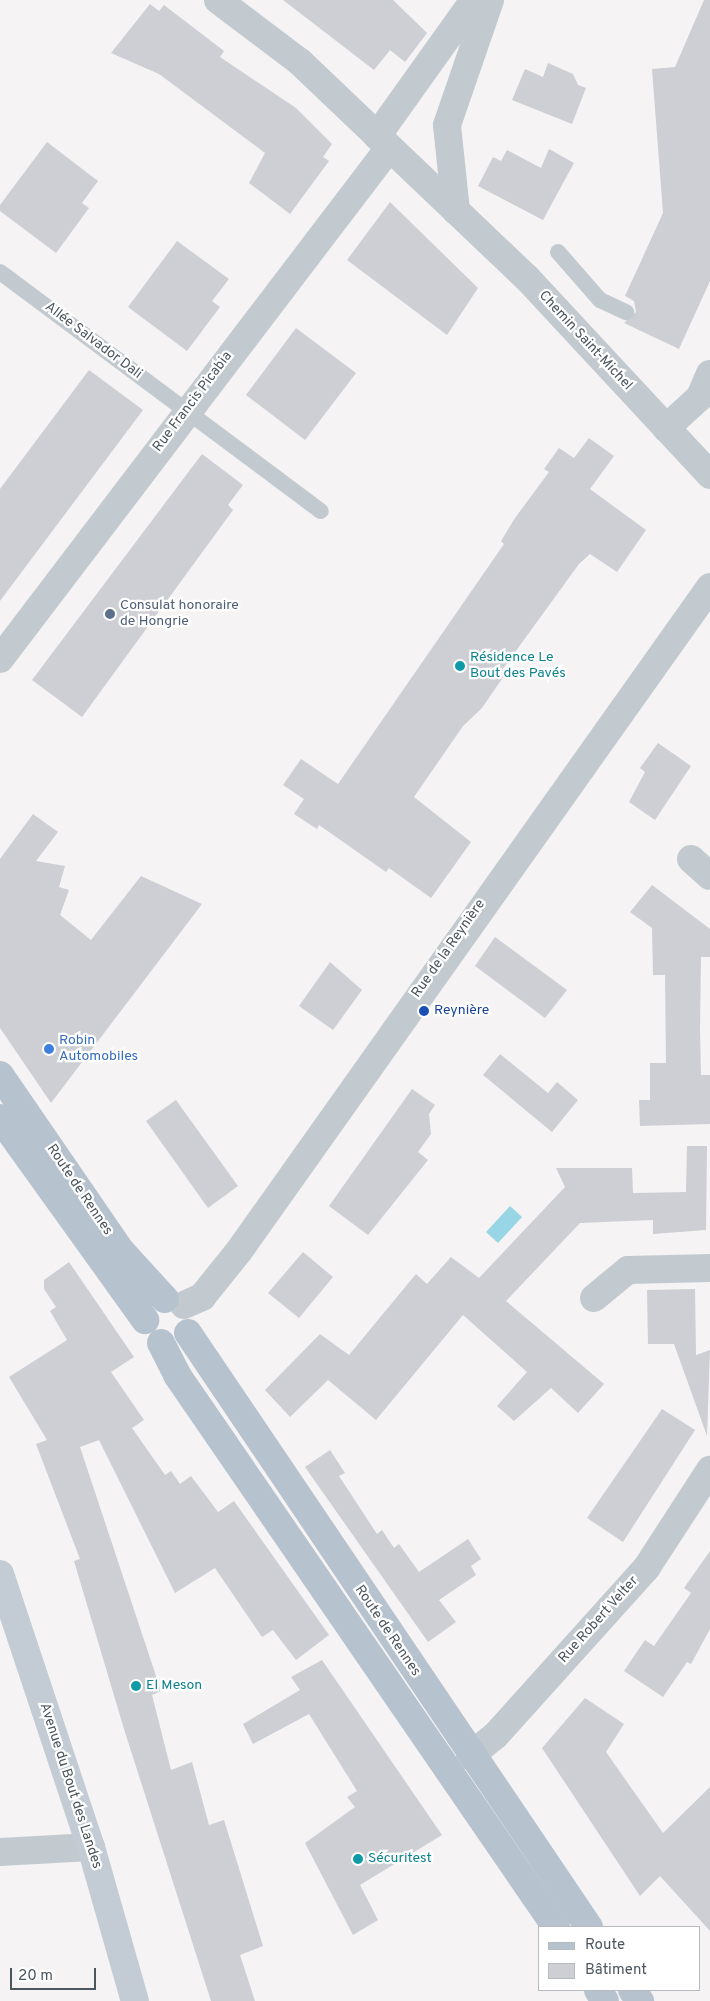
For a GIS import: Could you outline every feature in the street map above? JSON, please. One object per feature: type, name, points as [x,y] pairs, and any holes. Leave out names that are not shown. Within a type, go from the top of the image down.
[{"type":"main road","name":"Route de Rennes","points":[[0,1075],[121,1251],[174,1302]]},
{"type":"main road","name":"Route de Rennes","points":[[0,1118],[145,1320]]},
{"type":"main road","points":[[174,1302],[191,1323],[188,1333],[181,1341],[161,1343],[150,1334],[145,1320],[148,1310],[174,1302]]},
{"type":"main road","name":"Route de Rennes","points":[[188,1333],[470,1756],[588,1926]]},
{"type":"main road","name":"Route de Rennes","points":[[161,1343],[177,1375],[555,1926]]},
{"type":"street","name":"Chemin Saint-Michel","points":[[218,0],[300,62],[527,278],[710,475]]},
{"type":"street","points":[[383,142],[474,0]]},
{"type":"street","points":[[456,212],[447,125],[490,0]]},
{"type":"street","name":"Rue Francis Picabia","points":[[0,659],[383,142]]},
{"type":"street","points":[[666,428],[700,397],[710,374]]},
{"type":"street","name":"Rue de la Reynière","points":[[174,1302],[202,1297],[239,1251],[710,587]]},
{"type":"street","points":[[594,1298],[628,1270],[710,1268]]},
{"type":"street","name":"Rue Robert Velter","points":[[470,1756],[496,1736],[647,1568],[710,1470]]},
{"type":"street","name":"Avenue du Bout des Landes","points":[[0,1574],[91,1847],[135,2001]]},
{"type":"street","points":[[0,1852],[91,1847]]},
{"type":"lane","points":[[558,252],[600,300],[626,312]]},
{"type":"lane","name":"Allée Salvador Dali","points":[[0,272],[321,511]]},
{"type":"water","points":[[510,1206],[522,1217],[498,1243],[486,1232]]},
{"type":"building","points":[[283,0],[393,0],[427,33],[405,62],[390,50],[374,70]]},
{"type":"building","points":[[704,0],[710,0],[710,281],[679,349],[624,323],[636,312],[634,301],[625,296],[663,213],[652,69],[675,67]]},
{"type":"building","points":[[150,4],[159,11],[164,5],[224,51],[220,57],[296,108],[332,144],[323,157],[329,161],[290,214],[249,183],[265,153],[159,74],[111,53]]},
{"type":"building","points":[[548,63],[573,74],[578,85],[586,88],[572,124],[512,100],[525,69],[543,77]]},
{"type":"building","points":[[47,142],[98,181],[82,203],[89,208],[56,253],[0,211],[0,205]]},
{"type":"building","points":[[549,149],[574,163],[543,220],[478,186],[493,157],[501,161],[507,150],[541,168]]},
{"type":"building","points":[[390,202],[478,288],[447,335],[347,260]]},
{"type":"building","points":[[177,241],[229,279],[212,301],[220,307],[187,351],[128,307]]},
{"type":"building","points":[[296,328],[356,373],[305,440],[246,395]]},
{"type":"building","points":[[89,370],[143,410],[0,601],[0,489]]},
{"type":"building","name":"Résidence Le Bout des Pavés","points":[[589,438],[614,456],[590,489],[646,530],[617,572],[590,554],[579,564],[502,670],[506,673],[482,708],[463,726],[414,797],[471,842],[431,898],[389,868],[386,872],[319,825],[317,829],[294,814],[304,799],[283,785],[301,759],[338,784],[504,544],[501,541],[515,518],[549,472],[544,469],[559,448],[574,458]]},
{"type":"building","points":[[202,454],[243,485],[228,505],[233,510],[82,717],[32,680]]},
{"type":"building","points":[[658,743],[691,766],[655,820],[629,802],[645,772],[640,768]]},
{"type":"building","points":[[33,814],[58,832],[36,861],[65,866],[59,887],[69,890],[60,915],[91,940],[141,876],[202,904],[51,1103],[0,1028],[0,859]]},
{"type":"building","points":[[652,885],[710,929],[710,957],[701,957],[700,1029],[701,1075],[710,1075],[710,1124],[640,1126],[639,1100],[650,1100],[650,1063],[666,1063],[665,975],[653,975],[652,928],[630,912]]},
{"type":"building","points":[[495,937],[567,990],[545,1018],[475,966]]},
{"type":"building","points":[[330,962],[362,990],[333,1030],[299,1006]]},
{"type":"building","points":[[500,1054],[548,1093],[557,1082],[578,1100],[552,1132],[483,1075]]},
{"type":"building","points":[[412,1089],[435,1105],[429,1114],[431,1134],[418,1152],[428,1160],[368,1235],[329,1206]]},
{"type":"building","points":[[176,1100],[238,1186],[208,1208],[146,1121]]},
{"type":"building","points":[[687,1146],[707,1146],[706,1230],[653,1234],[653,1220],[580,1223],[506,1301],[604,1384],[578,1413],[551,1388],[514,1421],[497,1406],[527,1372],[463,1315],[376,1420],[328,1380],[290,1417],[265,1390],[320,1334],[349,1355],[416,1274],[427,1284],[451,1257],[479,1278],[565,1187],[556,1168],[632,1168],[633,1193],[686,1192]]},
{"type":"building","points":[[303,1252],[333,1277],[299,1318],[268,1293]]},
{"type":"building","points":[[69,1262],[134,1357],[111,1372],[144,1420],[132,1428],[165,1475],[171,1471],[180,1484],[191,1476],[218,1512],[234,1501],[329,1635],[296,1660],[273,1630],[262,1637],[215,1568],[175,1593],[99,1440],[80,1447],[161,1691],[152,1695],[171,1770],[192,1762],[209,1825],[224,1820],[263,1946],[240,1955],[255,2001],[211,2001],[124,1729],[74,1561],[80,1559],[36,1444],[47,1440],[9,1377],[67,1340],[50,1311],[56,1307],[44,1289],[44,1280]]},
{"type":"building","points":[[695,1289],[696,1355],[710,1350],[707,1436],[674,1344],[648,1344],[647,1290]]},
{"type":"building","points":[[662,1409],[695,1430],[623,1542],[587,1518]]},
{"type":"building","points":[[330,1450],[345,1473],[339,1476],[377,1534],[382,1530],[394,1548],[399,1544],[419,1572],[468,1539],[481,1559],[471,1566],[476,1575],[439,1600],[456,1622],[428,1642],[305,1467]]},
{"type":"building","points":[[710,1551],[710,1629],[691,1664],[687,1662],[663,1697],[624,1671],[645,1640],[654,1646],[691,1593],[684,1588]]},
{"type":"building","points":[[322,1660],[442,1835],[360,1885],[378,1920],[353,1935],[305,1843],[355,1807],[347,1797],[357,1791],[309,1714],[253,1744],[243,1724],[300,1690],[291,1677]]},
{"type":"building","points":[[585,1698],[624,1724],[606,1752],[663,1833],[710,1787],[710,1931],[660,1876],[640,1896],[542,1748]]},
{"type":"place","name":"Consulat honoraire de Hongrie","points":[[110,614]]},
{"type":"place","name":"Résidence Le Bout des Pavés","points":[[460,666]]},
{"type":"place","name":"Reynière","points":[[424,1011]]},
{"type":"place","name":"Robin Automobiles","points":[[49,1049]]},
{"type":"place","name":"El Meson","points":[[136,1686]]},
{"type":"place","name":"Sécuritest","points":[[358,1859]]}]
